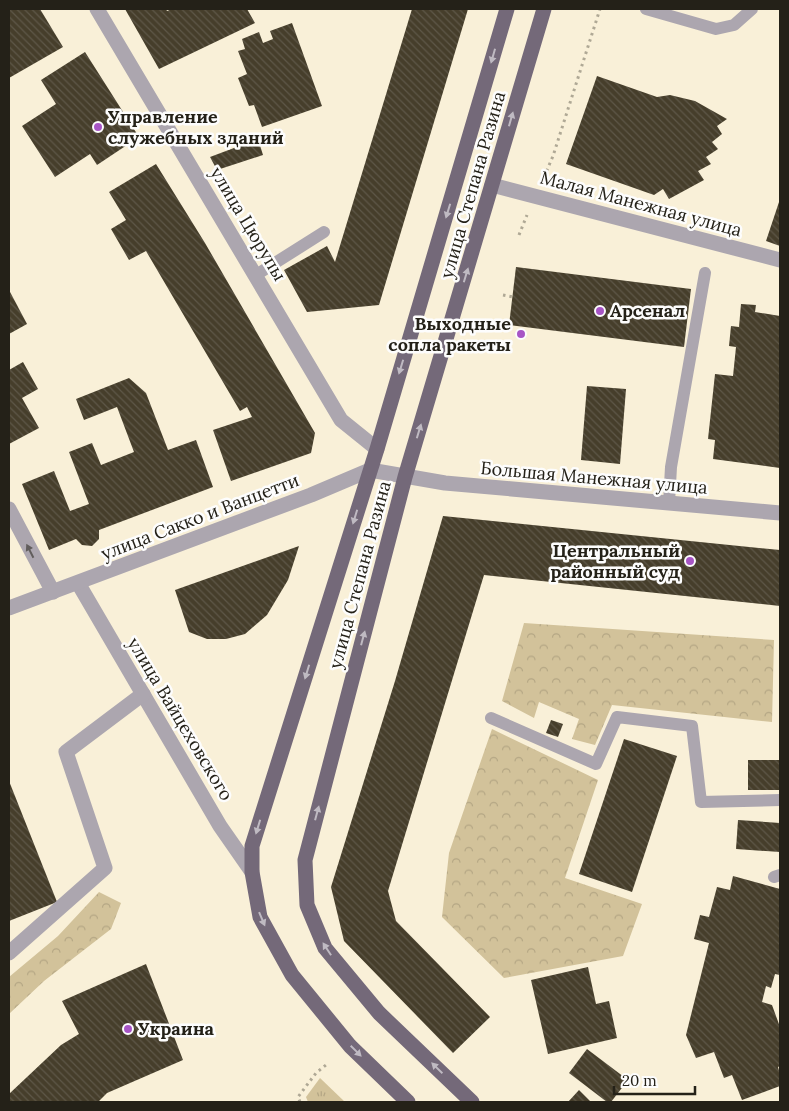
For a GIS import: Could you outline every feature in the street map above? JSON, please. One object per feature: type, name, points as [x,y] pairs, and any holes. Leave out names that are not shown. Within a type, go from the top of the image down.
[{"type":"main road","name":"улица Степана Разина","points":[[408,1102],[350,1046],[292,975],[260,916],[252,872],[252,846],[377,449],[507,9]]},
{"type":"main road","name":"улица Степана Разина","points":[[472,1102],[379,1013],[326,948],[307,905],[305,860],[405,477],[544,9]]},
{"type":"street","name":"улица Цюрупы","points":[[97,9],[341,420],[377,449]]},
{"type":"street","name":"Малая Манежная улица","points":[[492,184],[780,260]]},
{"type":"street","points":[[370,470],[405,477]]},
{"type":"street","name":"улица Сакко и Ванцетти","points":[[9,608],[78,584],[311,495],[370,470]]},
{"type":"street","name":"Большая Манежная улица","points":[[405,477],[445,483],[780,513]]},
{"type":"street","points":[[9,509],[53,592]]},
{"type":"street","name":"улица Вайцеховского","points":[[78,584],[220,826],[252,872]]},
{"type":"street","points":[[9,953],[105,868],[66,752],[143,694]]},
{"type":"lane","points":[[646,9],[716,29],[734,25],[752,9]]},
{"type":"lane","points":[[256,274],[324,232]]},
{"type":"lane","points":[[668,503],[671,467],[705,273]]},
{"type":"lane","points":[[491,718],[596,764],[617,717],[692,726],[701,802],[780,800]]},
{"type":"path","points":[[519,235],[553,156],[600,9]]},
{"type":"path","points":[[503,295],[513,297]]},
{"type":"path","points":[[300,1102],[298,1097],[316,1073],[326,1066]]},
{"type":"green space","points":[[524,623],[774,640],[772,722],[612,705],[595,745],[572,739],[579,719],[539,702],[534,718],[502,701]]},
{"type":"green space","points":[[492,729],[598,780],[565,878],[642,904],[623,956],[504,978],[442,917],[449,853]]},
{"type":"green space","points":[[99,892],[121,903],[111,929],[44,981],[9,1014],[9,977],[58,936]]},
{"type":"green space","points":[[320,1078],[345,1102],[308,1102],[306,1097]]},
{"type":"building","points":[[9,9],[40,9],[63,47],[9,78]]},
{"type":"building","points":[[125,9],[166,9],[167,11],[172,9],[247,9],[255,23],[159,69]]},
{"type":"building","points":[[412,9],[468,9],[379,305],[307,312],[284,270],[327,246],[335,262]]},
{"type":"building","points":[[292,23],[322,106],[262,127],[254,105],[249,106],[238,78],[247,74],[238,51],[245,49],[242,39],[259,32],[263,43],[273,39],[270,31]]},
{"type":"building","points":[[85,52],[139,137],[97,165],[90,154],[55,177],[22,126],[56,104],[41,80]]},
{"type":"building","points":[[597,76],[657,97],[670,95],[695,101],[727,119],[717,126],[722,134],[712,142],[718,149],[706,157],[711,164],[698,171],[704,180],[669,199],[663,189],[654,195],[566,164]]},
{"type":"building","points":[[258,139],[263,155],[217,170],[210,157]]},
{"type":"building","points":[[156,164],[205,243],[315,433],[311,453],[231,481],[213,430],[252,417],[247,407],[240,411],[146,251],[129,260],[111,229],[126,220],[109,192]]},
{"type":"building","points":[[780,199],[780,246],[766,241]]},
{"type":"building","name":"Арсенал","points":[[516,267],[691,289],[684,347],[509,325]]},
{"type":"building","points":[[9,290],[27,324],[9,334]]},
{"type":"building","points":[[741,304],[756,305],[755,312],[780,316],[780,468],[713,459],[715,440],[708,439],[715,374],[733,376],[736,347],[729,346],[731,326],[739,327]]},
{"type":"building","points":[[23,362],[38,389],[22,398],[39,428],[9,444],[9,370]]},
{"type":"building","points":[[129,378],[146,393],[168,450],[196,440],[213,487],[99,530],[99,539],[92,546],[82,545],[76,539],[49,550],[22,484],[54,471],[70,511],[89,504],[69,452],[92,443],[101,465],[134,452],[117,407],[84,420],[76,399]]},
{"type":"building","points":[[587,386],[626,389],[620,464],[581,460]]},
{"type":"building","points":[[443,516],[780,550],[780,606],[484,575],[388,891],[396,921],[490,1017],[453,1053],[344,941],[331,887],[395,681]]},
{"type":"building","points":[[299,546],[288,580],[267,615],[245,634],[226,639],[207,639],[189,632],[175,590]]},
{"type":"building","points":[[551,720],[563,724],[558,737],[546,733]]},
{"type":"building","points":[[624,739],[677,756],[632,892],[579,874]]},
{"type":"building","points":[[748,760],[780,760],[780,790],[748,790]]},
{"type":"building","points":[[9,781],[57,902],[9,921]]},
{"type":"building","points":[[738,820],[780,823],[780,852],[736,849]]},
{"type":"building","points":[[733,876],[780,889],[780,975],[775,974],[771,988],[766,986],[762,1002],[772,1005],[780,1027],[780,1066],[778,1067],[780,1086],[742,1100],[732,1075],[724,1078],[714,1052],[696,1058],[686,1035],[709,943],[694,939],[700,915],[709,917],[717,887],[730,890]]},
{"type":"building","points":[[146,964],[183,1060],[107,1093],[98,1102],[9,1102],[9,1094],[61,1045],[79,1034],[62,1001]]},
{"type":"building","points":[[588,967],[596,1004],[609,1001],[617,1038],[548,1054],[531,980]]},
{"type":"building","points":[[587,1049],[628,1080],[611,1102],[607,1102],[569,1073]]},
{"type":"building","points":[[579,1090],[591,1102],[568,1102]]},
{"type":"place","name":"Управление служебных зданий","points":[[98,127]]},
{"type":"place","name":"Арсенал","points":[[600,311]]},
{"type":"place","name":"Выходные сопла ракеты","points":[[521,334]]},
{"type":"place","name":"Центральный районный суд","points":[[690,561]]},
{"type":"place","name":"Украина","points":[[128,1029]]}]
